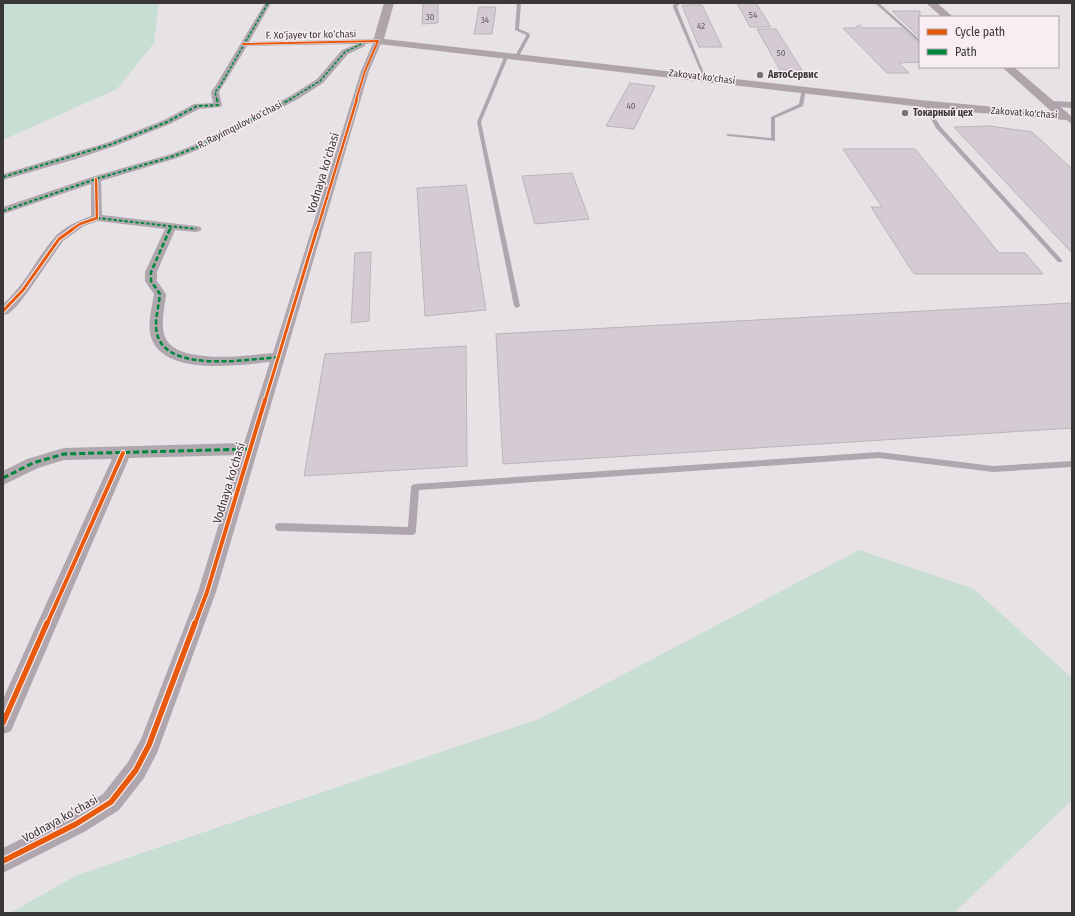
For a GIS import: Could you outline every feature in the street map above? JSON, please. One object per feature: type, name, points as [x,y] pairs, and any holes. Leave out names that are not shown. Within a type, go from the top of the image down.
[{"type":"main road","points":[[373,42],[389,3]]},
{"type":"main road","points":[[931,3],[947,16]]},
{"type":"main road","name":"Zakovat ko'chasi","points":[[373,42],[512,55],[1069,119]]},
{"type":"main road","points":[[1008,68],[1069,119]]},
{"type":"street","name":"F. Xo‘jayev tor ko‘chasi","points":[[3,177],[112,144],[168,122],[197,106],[218,105],[215,92],[220,86],[268,3]]},
{"type":"street","name":"F. Xo‘jayev tor ko‘chasi","points":[[243,44],[373,42]]},
{"type":"street","name":"R. Rayimqulov ko‘chasi","points":[[3,211],[96,179],[174,156],[202,145],[295,97],[320,81],[345,52],[373,42]]},
{"type":"street","name":"Vodnaya ko‘chasi","points":[[3,861],[94,814],[111,802],[136,770],[158,721],[207,592],[373,42]]},
{"type":"street","points":[[1052,104],[1072,105]]},
{"type":"street","points":[[96,179],[98,218]]},
{"type":"street","points":[[3,311],[23,290],[59,239],[80,224],[98,218],[196,229]]},
{"type":"street","points":[[171,227],[151,272],[152,281],[160,294],[156,331],[158,339],[176,356],[200,360],[238,360],[279,357]]},
{"type":"street","name":"Vodnaya ko‘chasi","points":[[3,478],[33,463],[64,454],[250,449]]},
{"type":"street","points":[[3,723],[123,453]]},
{"type":"lane","points":[[517,306],[479,122],[512,55],[528,36],[528,34],[517,30],[519,3]]},
{"type":"lane","points":[[678,3],[675,7],[705,77]]},
{"type":"lane","points":[[877,3],[919,41]]},
{"type":"lane","points":[[728,135],[773,140],[773,117],[801,106],[804,89]]},
{"type":"lane","points":[[924,103],[938,127],[1060,261]]},
{"type":"lane","points":[[279,527],[412,531],[415,487],[879,455],[993,469],[1072,464]]},
{"type":"green space","points":[[3,3],[159,3],[154,43],[117,89],[3,140]]},
{"type":"green space","points":[[859,550],[974,589],[1072,678],[1072,800],[954,913],[10,913],[77,875],[539,719]]},
{"type":"building","points":[[423,3],[438,3],[438,23],[422,24]]},
{"type":"building","points":[[737,3],[756,3],[771,27],[750,27]]},
{"type":"building","points":[[682,5],[702,5],[722,47],[699,47]]},
{"type":"building","points":[[479,7],[496,7],[492,34],[474,34]]},
{"type":"building","points":[[892,11],[920,11],[919,37]]},
{"type":"building","points":[[859,25],[863,28],[901,28],[919,43],[919,62],[899,63],[909,73],[887,73],[843,28],[855,28]]},
{"type":"building","points":[[757,29],[776,29],[802,70],[780,70]]},
{"type":"building","points":[[630,83],[655,86],[634,129],[606,126]]},
{"type":"building","points":[[990,126],[1032,132],[1072,169],[1072,253],[954,127]]},
{"type":"building","points":[[843,149],[915,149],[999,253],[1025,253],[1043,274],[914,274],[871,207],[882,207]]},
{"type":"building","points":[[572,173],[589,219],[535,224],[522,176]]},
{"type":"building","points":[[466,185],[486,310],[425,316],[417,188]]},
{"type":"building","points":[[371,252],[369,321],[351,323],[355,253]]},
{"type":"building","points":[[1072,303],[1072,428],[503,464],[496,334]]},
{"type":"building","points":[[466,346],[467,466],[304,476],[325,354]]},
{"type":"marked path","points":[[3,177],[112,144],[167,122],[197,106],[218,105],[215,92],[220,86],[268,3]]},
{"type":"marked path","points":[[3,211],[96,179],[174,156],[202,145],[295,97],[320,81],[345,52],[361,44]]},
{"type":"marked path","points":[[97,218],[196,229]]},
{"type":"marked path","points":[[171,227],[151,272],[151,281],[160,294],[156,327],[158,337],[163,345],[177,356],[188,359],[227,361],[279,357]]},
{"type":"marked path","points":[[3,478],[33,463],[64,454],[250,449]]},
{"type":"cycle path","points":[[3,861],[76,824],[111,802],[136,770],[149,745],[207,592],[365,71],[378,41],[243,44]]},
{"type":"cycle path","points":[[3,311],[23,290],[59,239],[80,224],[97,218],[96,179]]},
{"type":"cycle path","points":[[3,723],[123,453]]},
{"type":"place","name":"АвтоСервис","points":[[760,75]]},
{"type":"place","name":"Токарный цех","points":[[905,113]]}]
